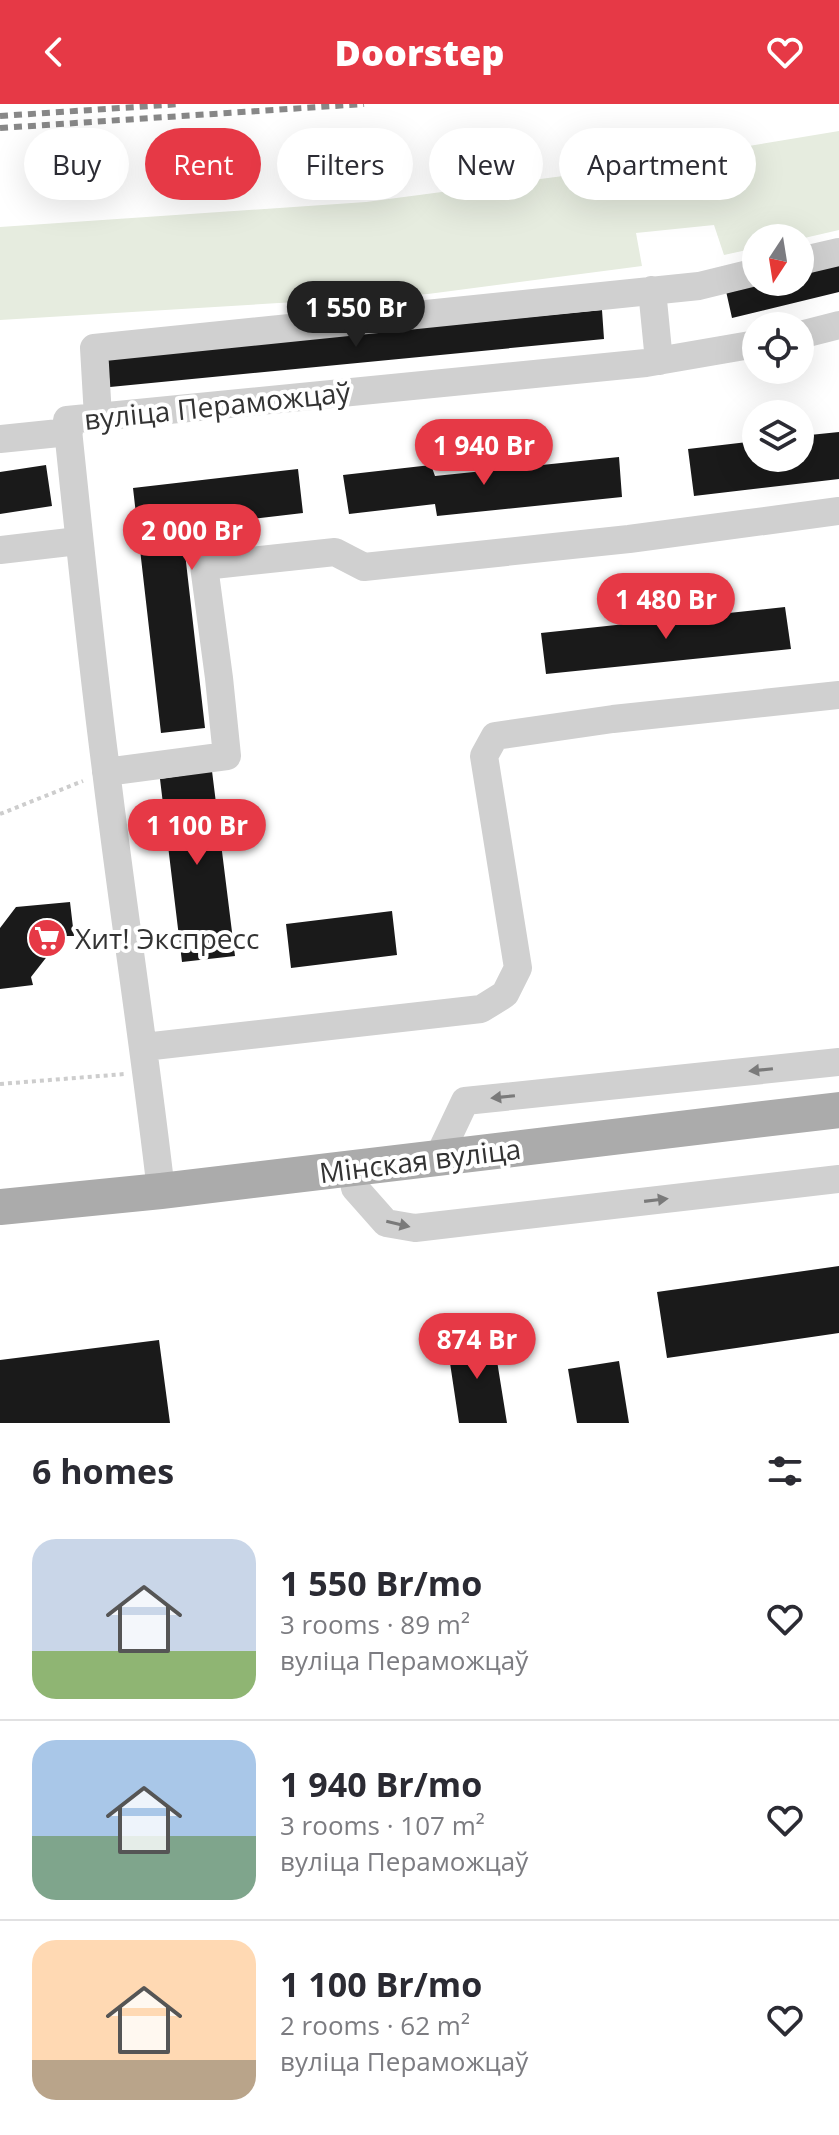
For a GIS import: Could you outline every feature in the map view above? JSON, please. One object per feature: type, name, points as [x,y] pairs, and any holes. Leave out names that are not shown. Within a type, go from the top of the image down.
[{"type":"main road","name":"Мінская вуліца","points":[[0,1207],[352,1169],[839,1110]]},
{"type":"street","points":[[814,258],[839,252]]},
{"type":"street","points":[[98,417],[94,348],[699,286],[742,275]]},
{"type":"street","points":[[652,290],[659,361]]},
{"type":"street","points":[[814,331],[839,325]]},
{"type":"street","name":"вуліца Пераможцаў","points":[[161,1191],[106,772],[67,420],[659,361],[742,346]]},
{"type":"street","points":[[0,439],[69,432]]},
{"type":"street","points":[[106,772],[227,756],[204,566],[335,552],[364,567],[629,539],[839,511]]},
{"type":"street","points":[[0,550],[78,541]]},
{"type":"street","points":[[145,1060],[481,1009],[505,994],[518,968],[484,756],[495,736],[613,719],[839,695]]},
{"type":"street","points":[[438,1158],[465,1101],[839,1062]]},
{"type":"street","points":[[352,1169],[355,1188],[386,1223],[415,1228],[839,1179]]},
{"type":"path","points":[[0,814],[106,772]]},
{"type":"path","points":[[0,1084],[145,1060]]},
{"type":"shaded area","points":[[839,131],[839,230],[814,236],[814,224],[742,224],[742,251],[724,255],[714,225],[636,233],[642,266],[428,294],[0,320],[0,227],[413,200],[413,196],[429,194],[429,200],[543,200],[543,179],[559,177],[559,200],[756,200],[756,145]]},
{"type":"building","points":[[839,264],[839,292],[757,312],[742,312],[742,316],[732,318],[726,291],[742,287],[742,296],[814,296],[814,270]]},
{"type":"building","points":[[602,310],[604,339],[110,387],[107,358]]},
{"type":"building","points":[[839,432],[839,479],[694,496],[688,449],[742,443],[742,472],[814,472],[814,435]]},
{"type":"building","points":[[619,457],[622,497],[437,516],[435,504],[349,514],[343,475],[431,465],[435,476]]},
{"type":"building","points":[[46,465],[52,506],[0,514],[0,472]]},
{"type":"building","points":[[298,469],[303,513],[182,527],[205,728],[161,733],[133,488]]},
{"type":"building","points":[[785,607],[791,649],[546,674],[541,633]]},
{"type":"building","points":[[212,771],[235,956],[182,962],[160,779]]},
{"type":"building","points":[[70,902],[74,936],[63,936],[31,977],[33,985],[0,989],[0,928],[16,907]]},
{"type":"building","points":[[392,911],[397,955],[291,968],[286,924]]},
{"type":"building","points":[[839,1266],[839,1333],[667,1358],[657,1292]]},
{"type":"building","points":[[493,1336],[507,1423],[459,1423],[447,1343]]},
{"type":"building","points":[[159,1340],[170,1423],[0,1423],[0,1360]]},
{"type":"building","points":[[619,1361],[629,1423],[577,1423],[568,1369]]},
{"type":"railway","points":[[0,116],[181,104]]},
{"type":"railway","points":[[0,128],[364,104]]},
{"type":"place","name":"Хит! Экспресс","points":[[47,938]]}]
